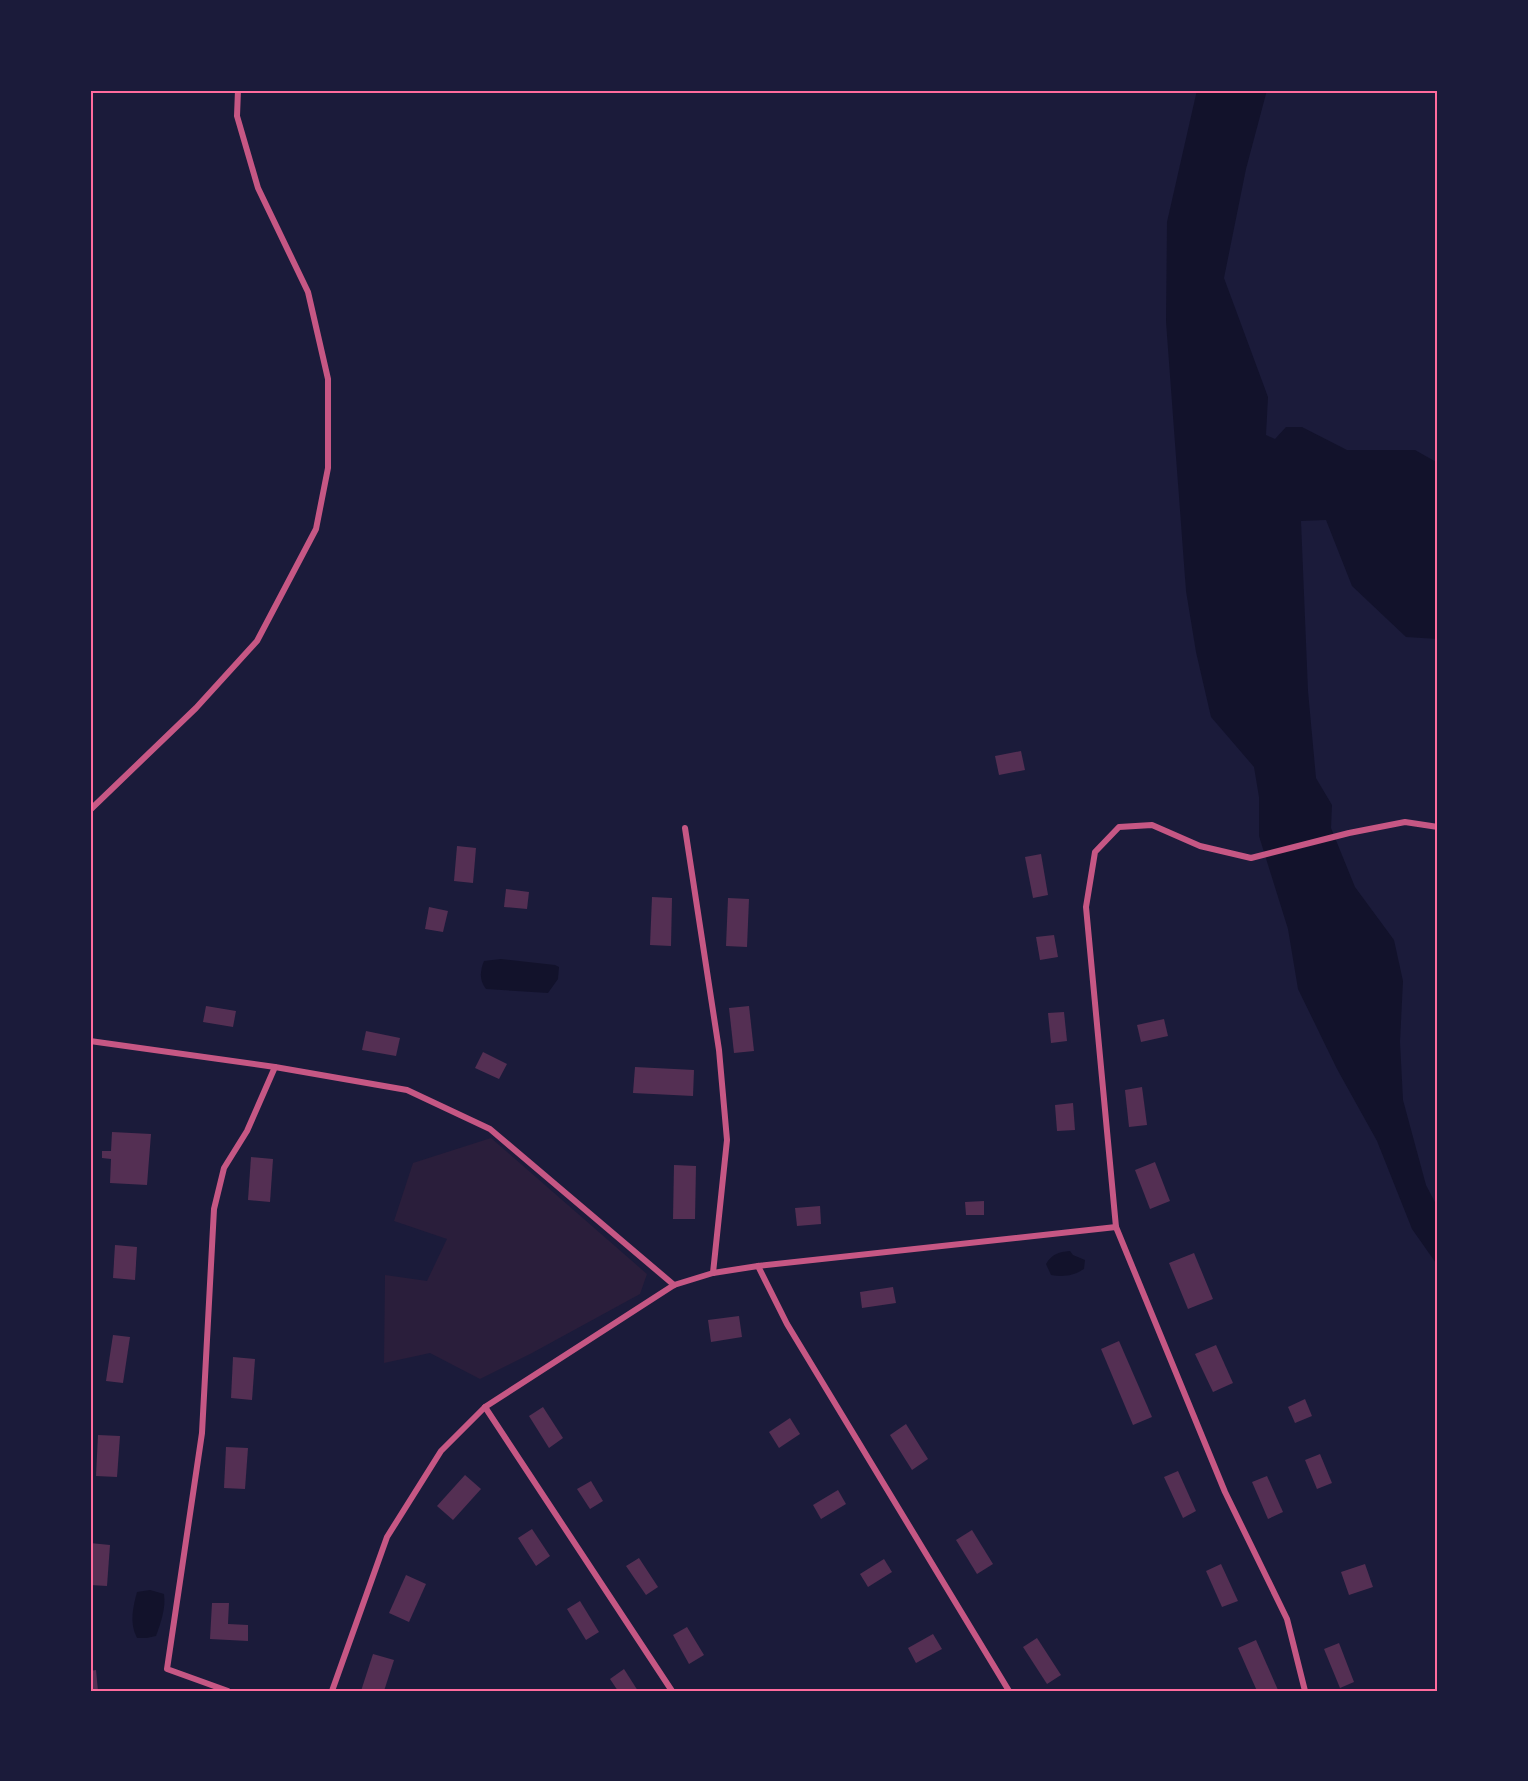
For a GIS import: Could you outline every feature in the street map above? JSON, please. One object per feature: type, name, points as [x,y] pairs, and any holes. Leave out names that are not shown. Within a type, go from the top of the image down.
[{"type":"street","points":[[90,810],[196,708],[257,641],[316,529],[328,468],[328,379],[308,292],[258,188],[237,116],[238,90]]},
{"type":"street","points":[[1305,1691],[1287,1619],[1226,1492],[1116,1227],[1086,907],[1095,852],[1119,827],[1152,825],[1200,846],[1251,858],[1349,833],[1405,822],[1438,827]]},
{"type":"street","points":[[685,828],[719,1050],[727,1140],[713,1273]]},
{"type":"street","points":[[90,1041],[275,1067],[407,1090],[490,1129],[674,1285]]},
{"type":"street","points":[[228,1691],[167,1669],[202,1433],[214,1209],[224,1168],[247,1131],[275,1067]]},
{"type":"street","points":[[332,1691],[387,1537],[441,1451],[485,1407],[674,1285],[713,1273],[758,1266],[1116,1227]]},
{"type":"street","points":[[758,1266],[787,1324],[1009,1691]]},
{"type":"street","points":[[485,1407],[672,1691]]},
{"type":"shaded area","points":[[1197,90],[1267,90],[1246,169],[1224,278],[1268,397],[1266,435],[1275,439],[1286,427],[1302,427],[1347,450],[1415,450],[1438,463],[1438,639],[1406,637],[1352,586],[1326,520],[1301,521],[1308,691],[1316,778],[1332,805],[1331,828],[1355,887],[1394,940],[1403,981],[1400,1042],[1403,1100],[1426,1185],[1438,1208],[1438,1266],[1412,1229],[1377,1141],[1337,1069],[1298,989],[1288,929],[1259,836],[1259,797],[1254,767],[1211,717],[1196,652],[1186,591],[1166,322],[1167,222]]},
{"type":"shaded area","points":[[501,959],[555,965],[559,967],[558,979],[548,993],[486,989],[481,975],[484,961]]},
{"type":"shaded area","points":[[491,1138],[647,1274],[640,1294],[480,1379],[430,1353],[384,1363],[385,1275],[427,1281],[447,1239],[394,1221],[413,1163]]},
{"type":"shaded area","points":[[1070,1251],[1073,1255],[1085,1260],[1084,1269],[1068,1275],[1051,1275],[1046,1264],[1048,1261],[1056,1254]]},
{"type":"shaded area","points":[[150,1590],[164,1594],[161,1620],[156,1636],[137,1638],[132,1621],[137,1592]]},
{"type":"building","points":[[1021,751],[1025,770],[999,775],[995,756]]},
{"type":"building","points":[[457,846],[476,848],[473,883],[454,881]]},
{"type":"building","points":[[1041,854],[1048,895],[1033,898],[1025,857]]},
{"type":"building","points":[[506,889],[529,892],[527,909],[504,907]]},
{"type":"building","points":[[652,897],[672,898],[671,946],[650,945]]},
{"type":"building","points":[[728,898],[749,899],[747,947],[726,946]]},
{"type":"building","points":[[429,907],[448,911],[443,932],[425,929]]},
{"type":"building","points":[[1054,935],[1058,957],[1040,960],[1036,937]]},
{"type":"building","points":[[206,1006],[236,1011],[233,1027],[203,1022]]},
{"type":"building","points":[[749,1006],[754,1051],[734,1053],[729,1008]]},
{"type":"building","points":[[1064,1012],[1067,1041],[1051,1043],[1048,1013]]},
{"type":"building","points":[[1164,1019],[1168,1036],[1141,1042],[1137,1025]]},
{"type":"building","points":[[366,1031],[400,1038],[396,1056],[362,1050]]},
{"type":"building","points":[[483,1052],[507,1064],[499,1079],[475,1068]]},
{"type":"building","points":[[635,1067],[694,1070],[693,1096],[633,1093]]},
{"type":"building","points":[[1142,1087],[1147,1125],[1129,1127],[1125,1090]]},
{"type":"building","points":[[1073,1103],[1075,1130],[1057,1131],[1055,1105]]},
{"type":"building","points":[[112,1132],[151,1134],[147,1185],[110,1183],[111,1159],[102,1158],[102,1151],[111,1151]]},
{"type":"building","points":[[251,1157],[273,1159],[270,1202],[248,1200]]},
{"type":"building","points":[[1155,1162],[1170,1201],[1150,1209],[1135,1170]]},
{"type":"building","points":[[674,1165],[696,1166],[695,1219],[673,1219]]},
{"type":"building","points":[[984,1201],[984,1215],[966,1215],[965,1202]]},
{"type":"building","points":[[820,1206],[821,1224],[797,1226],[795,1208]]},
{"type":"building","points":[[115,1245],[137,1247],[135,1280],[113,1278]]},
{"type":"building","points":[[1194,1253],[1213,1299],[1188,1309],[1169,1263]]},
{"type":"building","points":[[893,1287],[896,1303],[862,1308],[860,1292]]},
{"type":"building","points":[[739,1316],[742,1337],[711,1342],[708,1320]]},
{"type":"building","points":[[113,1335],[130,1337],[123,1383],[106,1381]]},
{"type":"building","points":[[1119,1341],[1152,1417],[1133,1425],[1101,1349]]},
{"type":"building","points":[[1216,1345],[1233,1383],[1213,1392],[1195,1354]]},
{"type":"building","points":[[233,1357],[255,1359],[252,1400],[231,1398]]},
{"type":"building","points":[[1305,1399],[1312,1416],[1295,1423],[1288,1407]]},
{"type":"building","points":[[543,1407],[563,1438],[549,1448],[529,1416]]},
{"type":"building","points":[[790,1418],[800,1434],[779,1448],[769,1432]]},
{"type":"building","points":[[906,1424],[928,1459],[912,1470],[890,1435]]},
{"type":"building","points":[[98,1435],[120,1436],[117,1477],[96,1476]]},
{"type":"building","points":[[226,1447],[248,1448],[245,1489],[224,1488]]},
{"type":"building","points":[[1320,1454],[1332,1483],[1317,1489],[1305,1460]]},
{"type":"building","points":[[1178,1471],[1196,1511],[1183,1518],[1164,1477]]},
{"type":"building","points":[[465,1475],[481,1489],[453,1520],[437,1506]]},
{"type":"building","points":[[1267,1476],[1283,1512],[1268,1519],[1252,1482]]},
{"type":"building","points":[[591,1481],[603,1501],[590,1509],[577,1489]]},
{"type":"building","points":[[838,1490],[846,1504],[821,1519],[813,1505]]},
{"type":"building","points":[[532,1529],[550,1556],[536,1566],[518,1538]]},
{"type":"building","points":[[972,1530],[993,1564],[977,1574],[956,1540]]},
{"type":"building","points":[[90,1543],[110,1545],[107,1586],[90,1585]]},
{"type":"building","points":[[639,1558],[658,1587],[646,1595],[626,1566]]},
{"type":"building","points":[[884,1559],[892,1572],[868,1587],[860,1574]]},
{"type":"building","points":[[1221,1564],[1238,1601],[1222,1607],[1206,1571]]},
{"type":"building","points":[[1365,1564],[1373,1587],[1349,1595],[1341,1572]]},
{"type":"building","points":[[406,1575],[426,1584],[409,1622],[389,1613]]},
{"type":"building","points":[[580,1601],[599,1632],[586,1640],[567,1609]]},
{"type":"building","points":[[212,1603],[229,1603],[228,1624],[248,1625],[248,1641],[210,1639]]},
{"type":"building","points":[[687,1627],[704,1655],[689,1664],[673,1635]]},
{"type":"building","points":[[933,1634],[942,1649],[916,1663],[908,1648]]},
{"type":"building","points":[[1037,1638],[1061,1675],[1047,1684],[1023,1647]]},
{"type":"building","points":[[1256,1640],[1278,1690],[1276,1691],[1257,1691],[1238,1648]]},
{"type":"building","points":[[1339,1643],[1354,1682],[1340,1688],[1324,1649]]},
{"type":"building","points":[[373,1654],[394,1660],[384,1691],[361,1691]]},
{"type":"building","points":[[624,1669],[638,1691],[618,1691],[610,1679]]},
{"type":"building","points":[[96,1670],[98,1691],[90,1691],[90,1671]]}]
